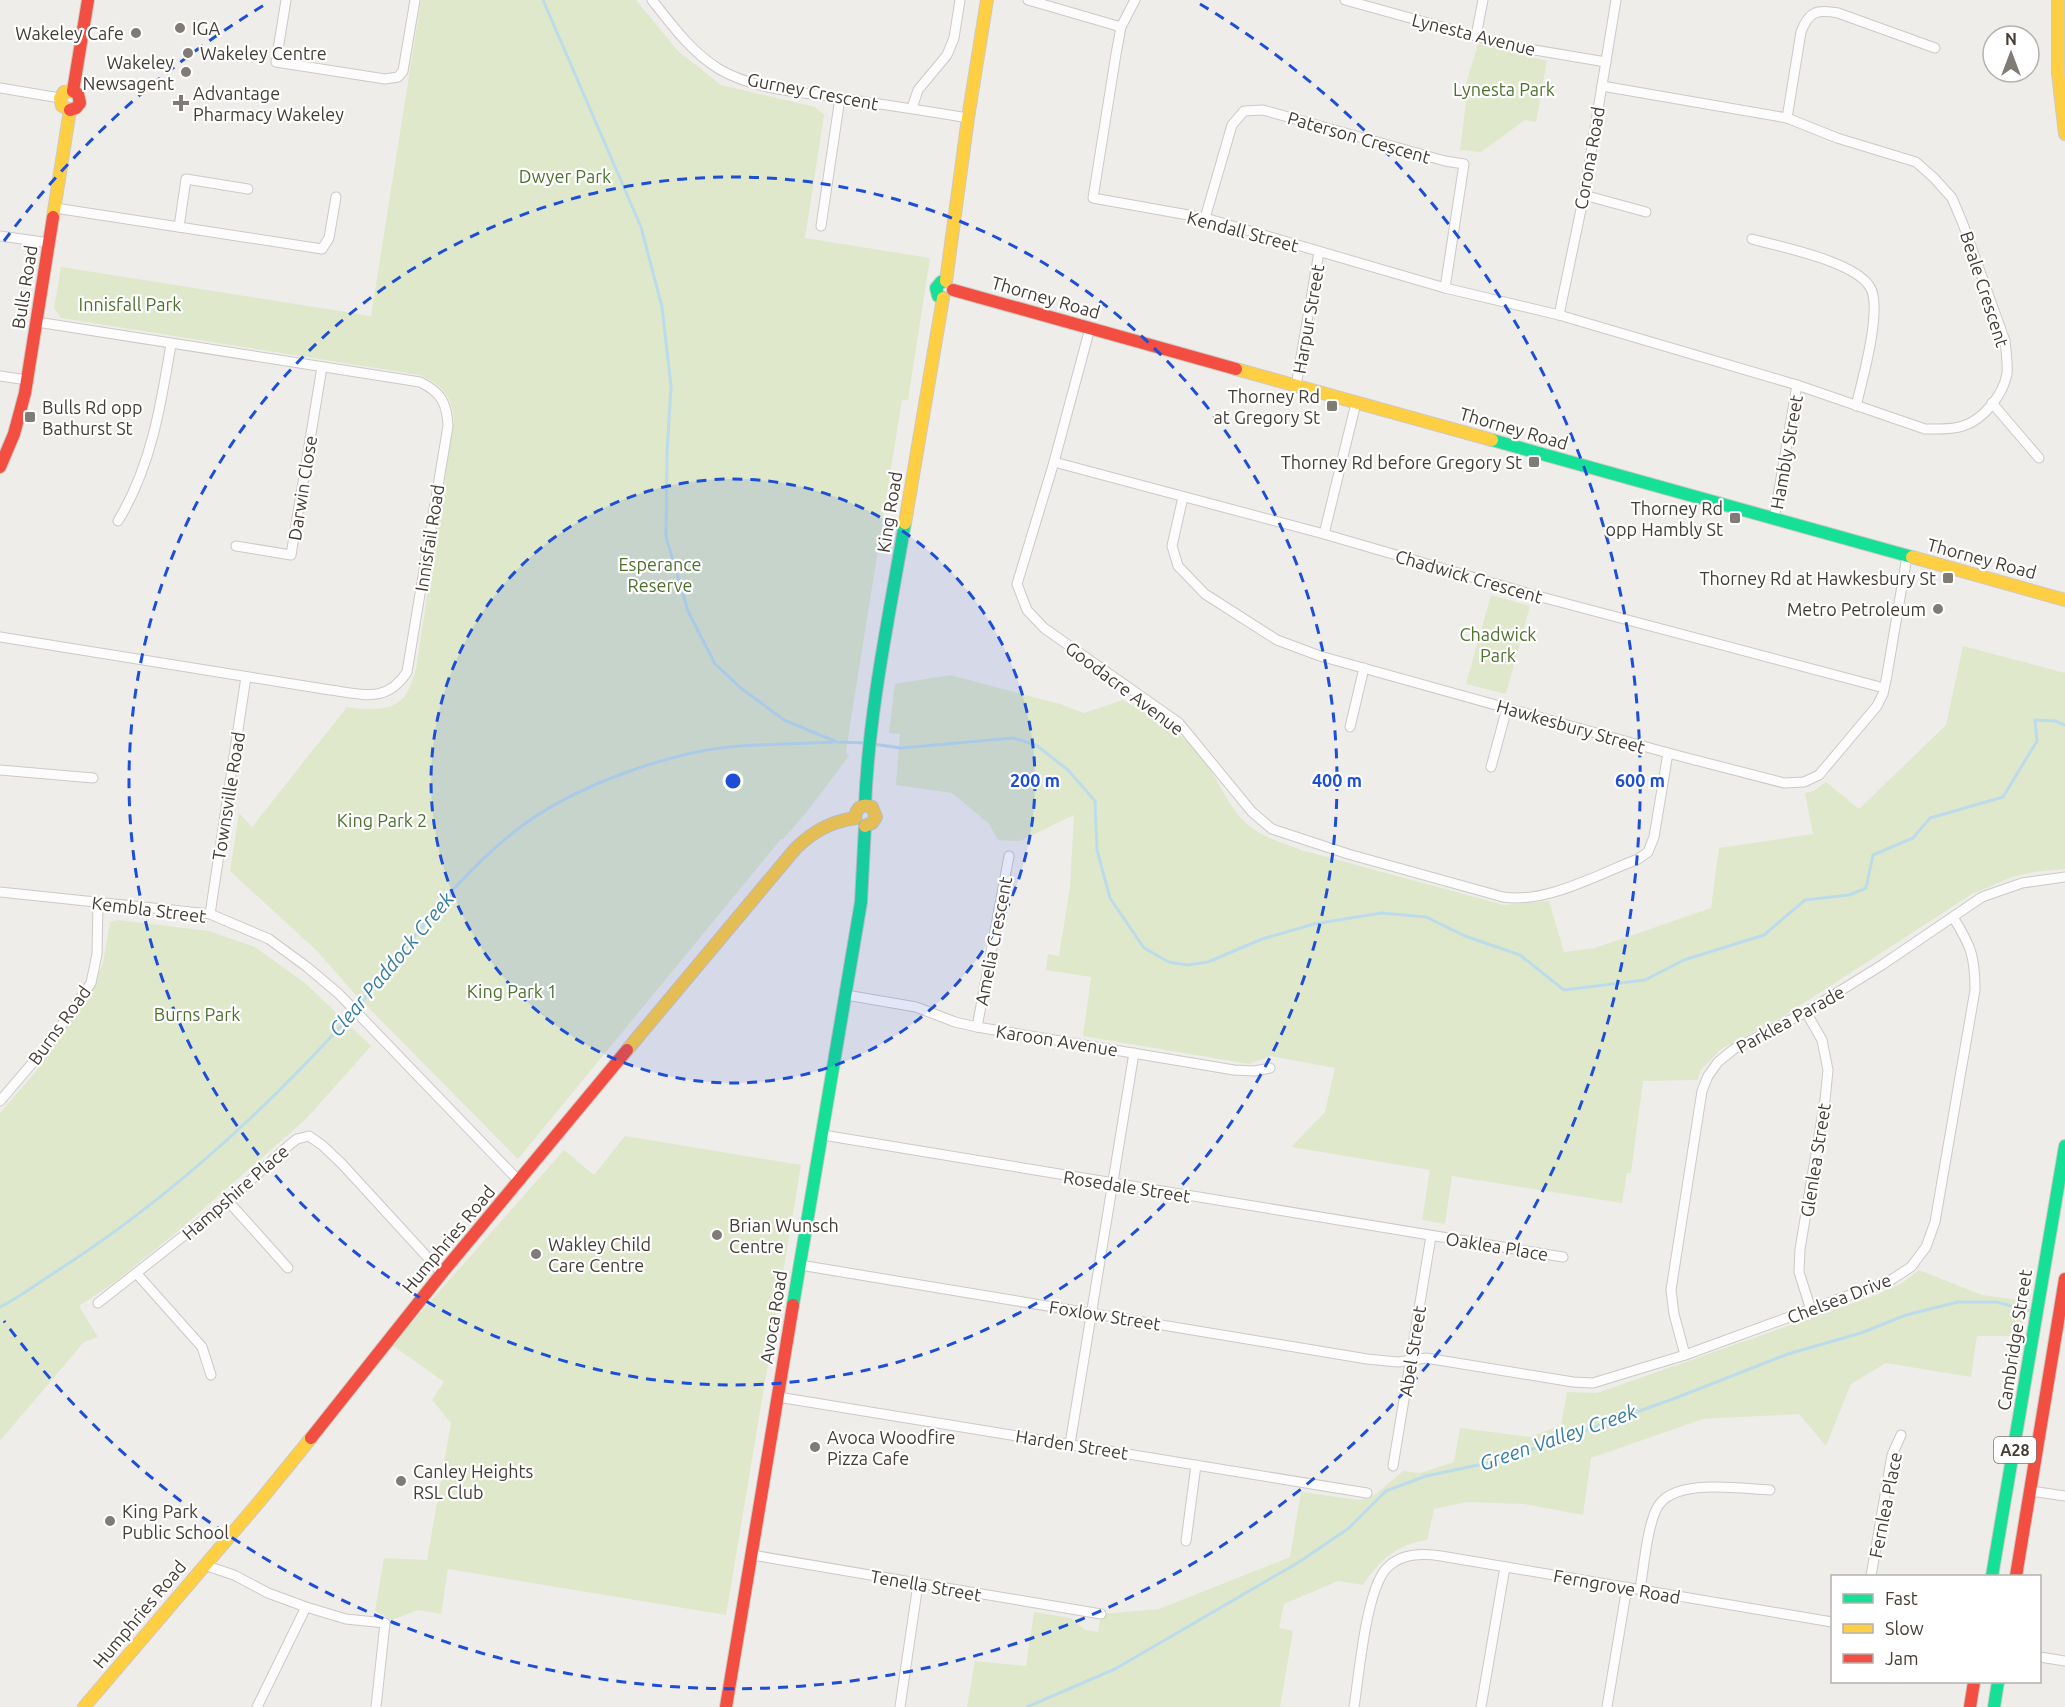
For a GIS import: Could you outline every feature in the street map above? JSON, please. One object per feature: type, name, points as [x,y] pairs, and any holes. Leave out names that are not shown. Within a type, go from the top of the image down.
[{"type":"main road","points":[[74,91],[88,0]]},
{"type":"main road","points":[[949,285],[968,117],[987,0]]},
{"type":"main road","points":[[2058,0],[2058,73],[2065,134]]},
{"type":"main road","points":[[74,91],[80,97],[80,104],[70,110],[62,106],[60,98],[64,92],[74,91]]},
{"type":"main road","name":"Bulls Road","points":[[0,467],[14,434],[27,380],[70,110]]},
{"type":"main road","name":"King Road","points":[[872,732],[943,298],[950,296],[949,285]]},
{"type":"main road","name":"Thorney Road","points":[[949,285],[1090,328],[2065,600]]},
{"type":"main road","name":"Avoca Road","points":[[726,1707],[861,902],[860,822],[872,823],[876,814],[872,807],[866,805],[867,762],[872,732]]},
{"type":"main road","points":[[860,822],[857,809],[866,805]]},
{"type":"main road","name":"Humphries Road","points":[[84,1707],[259,1502],[442,1273],[797,848],[817,829],[839,820],[860,822]]},
{"type":"main road","name":"Cambridge Street","points":[[1992,1575],[2065,1146]]},
{"type":"main road","name":"A28","points":[[2016,1575],[2065,1279]]},
{"type":"main road","points":[[1970,1707],[1974,1683]]},
{"type":"main road","points":[[1994,1707],[1998,1683]]},
{"type":"street","points":[[286,0],[276,62],[385,80],[398,77],[404,68],[415,0]]},
{"type":"street","name":"Gurney Crescent","points":[[652,0],[688,44],[727,73],[755,83],[968,117]]},
{"type":"street","points":[[912,108],[918,90],[947,55],[954,38],[960,0]]},
{"type":"street","points":[[1028,0],[1121,27],[1135,0]]},
{"type":"street","name":"Lynesta Avenue","points":[[1345,0],[1511,46],[1606,62]]},
{"type":"street","points":[[1476,36],[1483,0]]},
{"type":"street","name":"Corona Road","points":[[1559,315],[1584,195],[1616,0]]},
{"type":"street","points":[[1787,117],[1801,32],[1806,19],[1814,12],[1825,10],[1839,13],[1935,48]]},
{"type":"street","name":"Kendall Street","points":[[1121,27],[1093,198],[1205,218],[1445,288],[1559,315]]},
{"type":"street","name":"Beale Crescent","points":[[1559,315],[1797,385],[1925,429],[1964,426],[1978,417],[2001,390],[2006,376],[2005,341],[1963,224],[1952,198],[1916,162],[1837,138],[1787,117],[1602,86]]},
{"type":"street","points":[[0,88],[60,98]]},
{"type":"street","points":[[821,226],[840,98]]},
{"type":"street","name":"Paterson Crescent","points":[[1205,218],[1232,125],[1244,111],[1263,110],[1445,161],[1464,164],[1445,288]]},
{"type":"street","points":[[179,227],[186,179],[248,189]]},
{"type":"street","points":[[1584,195],[1646,212]]},
{"type":"street","points":[[55,208],[322,249],[329,238],[336,197]]},
{"type":"street","points":[[0,236],[50,243]]},
{"type":"street","points":[[1752,239],[1819,258],[1854,272],[1871,288],[1874,305],[1872,338],[1856,406]]},
{"type":"street","name":"Harpur Street","points":[[1296,386],[1319,252]]},
{"type":"street","name":"Innisfail Road","points":[[0,637],[377,696],[390,691],[400,683],[407,672],[448,426],[447,411],[441,398],[420,382],[37,322]]},
{"type":"street","name":"Goodacre Avenue","points":[[1090,328],[1054,462],[1017,584],[1027,610],[1044,628],[1179,723],[1252,812],[1272,829],[1348,855],[1509,898],[1529,897],[1552,892],[1649,853],[1654,837],[1668,753]]},
{"type":"street","points":[[118,521],[131,500],[151,446],[171,344]]},
{"type":"street","name":"Darwin Close","points":[[236,546],[291,555],[322,367]]},
{"type":"street","points":[[0,376],[27,380]]},
{"type":"street","name":"Hambly Street","points":[[1774,519],[1797,385]]},
{"type":"street","points":[[1324,534],[1356,403]]},
{"type":"street","points":[[1992,403],[2039,458]]},
{"type":"street","name":"Chadwick Crescent","points":[[1054,462],[1324,534],[1530,594],[1884,688]]},
{"type":"street","name":"Hawkesbury Street","points":[[1183,497],[1172,546],[1178,566],[1205,594],[1277,640],[1320,656],[1668,753],[1776,782],[1794,784],[1804,782],[1823,771],[1877,706],[1884,688],[1906,556]]},
{"type":"street","points":[[1350,728],[1364,668]]},
{"type":"street","name":"Townsville Road","points":[[210,915],[246,677]]},
{"type":"street","points":[[1491,767],[1507,708]]},
{"type":"street","points":[[0,770],[93,778]]},
{"type":"street","name":"Amelia Crescent","points":[[977,1027],[1009,856]]},
{"type":"street","name":"Parklea Parade","points":[[1685,1355],[1674,1314],[1671,1290],[1702,1092],[1708,1076],[1718,1062],[1734,1049],[1806,1012],[1882,965],[1982,897],[2022,883],[2065,877]]},
{"type":"street","name":"Kembla Street","points":[[0,892],[210,915],[269,939],[339,994],[519,1181]]},
{"type":"street","name":"Burns Road","points":[[0,1101],[47,1046],[91,982],[97,954],[98,903]]},
{"type":"street","name":"Chelsea Drive","points":[[1411,1360],[1426,1358],[1573,1382],[1593,1383],[1685,1355],[1811,1310],[1891,1280],[1911,1267],[1926,1247],[1935,1222],[1975,990],[1975,968],[1968,942],[1953,918]]},
{"type":"street","name":"Karoon Avenue","points":[[846,995],[916,1007],[977,1027],[1234,1070],[1254,1071],[1270,1068]]},
{"type":"street","name":"Glenlea Street","points":[[1806,1012],[1822,1040],[1828,1070],[1826,1100],[1800,1249],[1799,1272],[1811,1310]]},
{"type":"street","points":[[1070,1444],[1134,1053]]},
{"type":"street","name":"Rosedale Street","points":[[823,1135],[1431,1236]]},
{"type":"street","name":"Hampshire Place","points":[[98,1303],[228,1201],[297,1139],[309,1136],[342,1164],[442,1273]]},
{"type":"street","points":[[228,1201],[288,1268]]},
{"type":"street","name":"Oaklea Place","points":[[1431,1236],[1563,1257]]},
{"type":"street","name":"Abel Street","points":[[1393,1466],[1431,1236]]},
{"type":"street","name":"Foxlow Street","points":[[800,1265],[1367,1359],[1398,1362],[1411,1360]]},
{"type":"street","points":[[136,1274],[202,1347],[212,1375]]},
{"type":"street","name":"Harden Street","points":[[778,1397],[1367,1492]]},
{"type":"street","name":"Fernlea Place","points":[[1870,1575],[1892,1455],[1901,1435]]},
{"type":"street","points":[[1186,1541],[1196,1465]]},
{"type":"street","points":[[1640,1589],[1657,1508],[1668,1496],[1682,1489],[1770,1490]]},
{"type":"street","points":[[2031,1491],[2065,1496]]},
{"type":"street","name":"Ferngrove Road","points":[[1354,1707],[1372,1599],[1378,1581],[1386,1568],[1402,1557],[1429,1554],[1831,1622]]},
{"type":"street","name":"Tenella Street","points":[[752,1555],[1101,1614]]},
{"type":"street","points":[[204,1565],[234,1575],[268,1593],[346,1619],[385,1623],[376,1707]]},
{"type":"street","points":[[1481,1707],[1505,1567]]},
{"type":"street","points":[[900,1707],[918,1584]]},
{"type":"street","points":[[1607,1707],[1627,1587]]},
{"type":"street","points":[[257,1707],[306,1606]]},
{"type":"street","points":[[2041,1657],[2065,1661]]},
{"type":"green space","points":[[421,0],[636,0],[678,51],[721,85],[815,107],[824,115],[805,238],[930,258],[908,400],[902,400],[851,719],[846,753],[849,756],[806,813],[781,839],[518,1159],[355,994],[317,951],[230,871],[239,813],[252,827],[347,707],[368,709],[390,706],[402,699],[409,689],[416,669],[454,420],[451,404],[445,392],[420,375],[61,318],[54,308],[61,267],[371,316]]},
{"type":"green space","name":"Lynesta Park","points":[[1478,44],[1547,61],[1536,122],[1525,120],[1481,152],[1460,150],[1466,103],[1461,100]]},
{"type":"green space","name":"Chadwick Park","points":[[1491,595],[1530,606],[1506,694],[1466,684]]},
{"type":"green space","points":[[1963,646],[2065,673],[2065,869],[2012,877],[1972,894],[1784,1016],[1721,1049],[1700,1071],[1698,1080],[1643,1081],[1631,1173],[1627,1173],[1622,1203],[1452,1176],[1445,1224],[1422,1220],[1430,1170],[1291,1147],[1325,1112],[1335,1068],[1270,1056],[1249,1064],[1083,1036],[1091,977],[1046,970],[1048,954],[1059,956],[1070,887],[1074,815],[1020,841],[998,840],[989,824],[952,793],[896,785],[900,734],[889,733],[895,684],[950,675],[1060,704],[1084,713],[1123,700],[1169,727],[1193,747],[1238,815],[1258,832],[1301,850],[1504,905],[1549,901],[1564,952],[1595,948],[1711,908],[1719,848],[1813,834],[1805,793],[1814,791],[1826,782],[1859,809],[1946,725]]},
{"type":"green space","name":"Burns Park","points":[[118,920],[209,931],[255,947],[305,983],[371,1046],[306,1119],[177,1232],[112,1284],[79,1306],[98,1337],[84,1342],[0,1441],[0,1113],[38,1069],[92,988],[103,963],[110,922]]},
{"type":"green space","points":[[625,1136],[801,1165],[726,1615],[448,1569],[441,1614],[418,1610],[392,1620],[375,1611],[384,1558],[427,1560],[451,1423],[432,1400],[444,1382],[392,1345],[564,1150],[594,1175]]},
{"type":"green space","points":[[1919,1270],[1982,1295],[2026,1301],[2020,1336],[1977,1336],[1971,1377],[1886,1363],[1851,1384],[1826,1446],[1799,1414],[1703,1419],[1591,1458],[1583,1515],[1524,1504],[1467,1502],[1434,1509],[1427,1540],[1407,1545],[1390,1555],[1382,1561],[1363,1585],[1338,1581],[1284,1604],[1279,1628],[1293,1631],[1280,1707],[967,1707],[975,1661],[1026,1666],[1034,1612],[1071,1618],[1085,1630],[1098,1632],[1101,1614],[1159,1609],[1290,1557],[1301,1492],[1359,1500],[1375,1495],[1403,1471],[1420,1473],[1454,1462],[1460,1428],[1530,1437],[1561,1425],[1567,1392],[1597,1393],[1876,1295],[1902,1283]]},
{"type":"waterway","points":[[543,0],[641,227],[662,307],[671,386],[666,537],[688,611],[715,664],[742,689],[784,720],[837,742],[867,743]]},
{"type":"waterway","points":[[873,744],[901,748],[1013,738],[1036,745],[1068,770],[1095,801],[1097,850],[1110,898],[1144,948],[1169,962],[1187,965],[1208,962],[1262,939],[1314,924],[1381,913],[1426,917],[1465,936],[1520,955],[1564,990],[1645,980],[1684,960],[1764,935],[1805,900],[1849,895],[1866,888],[1873,855],[1913,838],[1930,818],[2003,797],[2037,741],[2035,720],[2055,721],[2065,725]]},
{"type":"waterway","name":"Clear Paddock Creek","points":[[0,1307],[96,1245],[134,1217],[172,1188],[243,1125],[342,1025],[455,888],[505,839],[533,818],[601,782],[680,756],[729,747],[833,742]]},
{"type":"waterway","name":"Green Valley Creek","points":[[1027,1707],[1115,1669],[1299,1562],[1349,1528],[1386,1491],[1426,1476],[1502,1460],[1673,1399],[1788,1354],[1861,1333],[1906,1315],[1958,1302],[1996,1302],[2031,1311]]},
{"type":"traffic: fast","points":[[943,298],[938,296],[936,288],[941,282],[946,281]]},
{"type":"traffic: fast","points":[[1492,440],[1912,557]]},
{"type":"traffic: fast","points":[[865,805],[875,699],[905,523]]},
{"type":"traffic: fast","points":[[793,1305],[861,902],[865,826]]},
{"type":"traffic: fast","points":[[1992,1575],[2065,1146]]},
{"type":"traffic: fast","points":[[1994,1707],[1998,1683]]},
{"type":"traffic: slow","points":[[946,281],[987,0]]},
{"type":"traffic: slow","points":[[2058,0],[2058,73],[2065,134]]},
{"type":"traffic: slow","points":[[70,110],[62,106],[60,98],[64,92],[73,91]]},
{"type":"traffic: slow","points":[[53,217],[70,110]]},
{"type":"traffic: slow","points":[[905,523],[943,298]]},
{"type":"traffic: slow","points":[[1236,369],[1492,440]]},
{"type":"traffic: slow","points":[[1912,557],[2065,600]]},
{"type":"traffic: slow","points":[[855,818],[860,807],[872,807],[876,817],[872,823],[865,826]]},
{"type":"traffic: slow","points":[[627,1050],[796,848],[823,828],[855,818]]},
{"type":"traffic: slow","points":[[84,1707],[311,1438]]},
{"type":"traffic: jam","points":[[73,91],[88,0]]},
{"type":"traffic: jam","points":[[70,110],[76,108],[80,103],[78,94],[73,91]]},
{"type":"traffic: jam","points":[[0,467],[14,434],[25,393],[53,217]]},
{"type":"traffic: jam","points":[[953,290],[1236,369]]},
{"type":"traffic: jam","points":[[311,1438],[442,1273],[627,1050]]},
{"type":"traffic: jam","points":[[2016,1575],[2065,1279]]},
{"type":"traffic: jam","points":[[726,1707],[793,1305]]},
{"type":"traffic: jam","points":[[1970,1707],[1974,1683]]},
{"type":"place","name":"IGA","points":[[180,28]]},
{"type":"place","name":"Wakeley Cafe","points":[[136,33]]},
{"type":"place","name":"Wakeley Centre","points":[[188,53]]},
{"type":"place","name":"Wakeley Newsagent","points":[[186,72]]},
{"type":"place","name":"Advantage Pharmacy Wakeley","points":[[181,103]]},
{"type":"place","name":"Thorney Rd at Gregory St","points":[[1332,406]]},
{"type":"place","name":"Bulls Rd opp Bathurst St","points":[[30,417]]},
{"type":"place","name":"Thorney Rd before Gregory St","points":[[1534,462]]},
{"type":"place","name":"Thorney Rd opp Hambly St","points":[[1735,518]]},
{"type":"place","name":"Thorney Rd at Hawkesbury St","points":[[1948,578]]},
{"type":"place","name":"Metro Petroleum","points":[[1938,609]]},
{"type":"place","name":"Brian Wunsch Centre","points":[[717,1235]]},
{"type":"place","name":"Wakley Child Care Centre","points":[[536,1254]]},
{"type":"place","name":"Avoca Woodfire Pizza Cafe","points":[[815,1447]]},
{"type":"place","name":"Canley Heights RSL Club","points":[[401,1481]]},
{"type":"place","name":"King Park Public School","points":[[110,1521]]},
{"type":"park label","name":"Dwyer Park","points":[[565,176]]},
{"type":"park label","name":"Innisfall Park","points":[[130,304]]},
{"type":"park label","name":"Esperance Reserve","points":[[660,574]]},
{"type":"park label","name":"King Park 2","points":[[382,820]]},
{"type":"park label","name":"King Park 1","points":[[512,991]]}]
